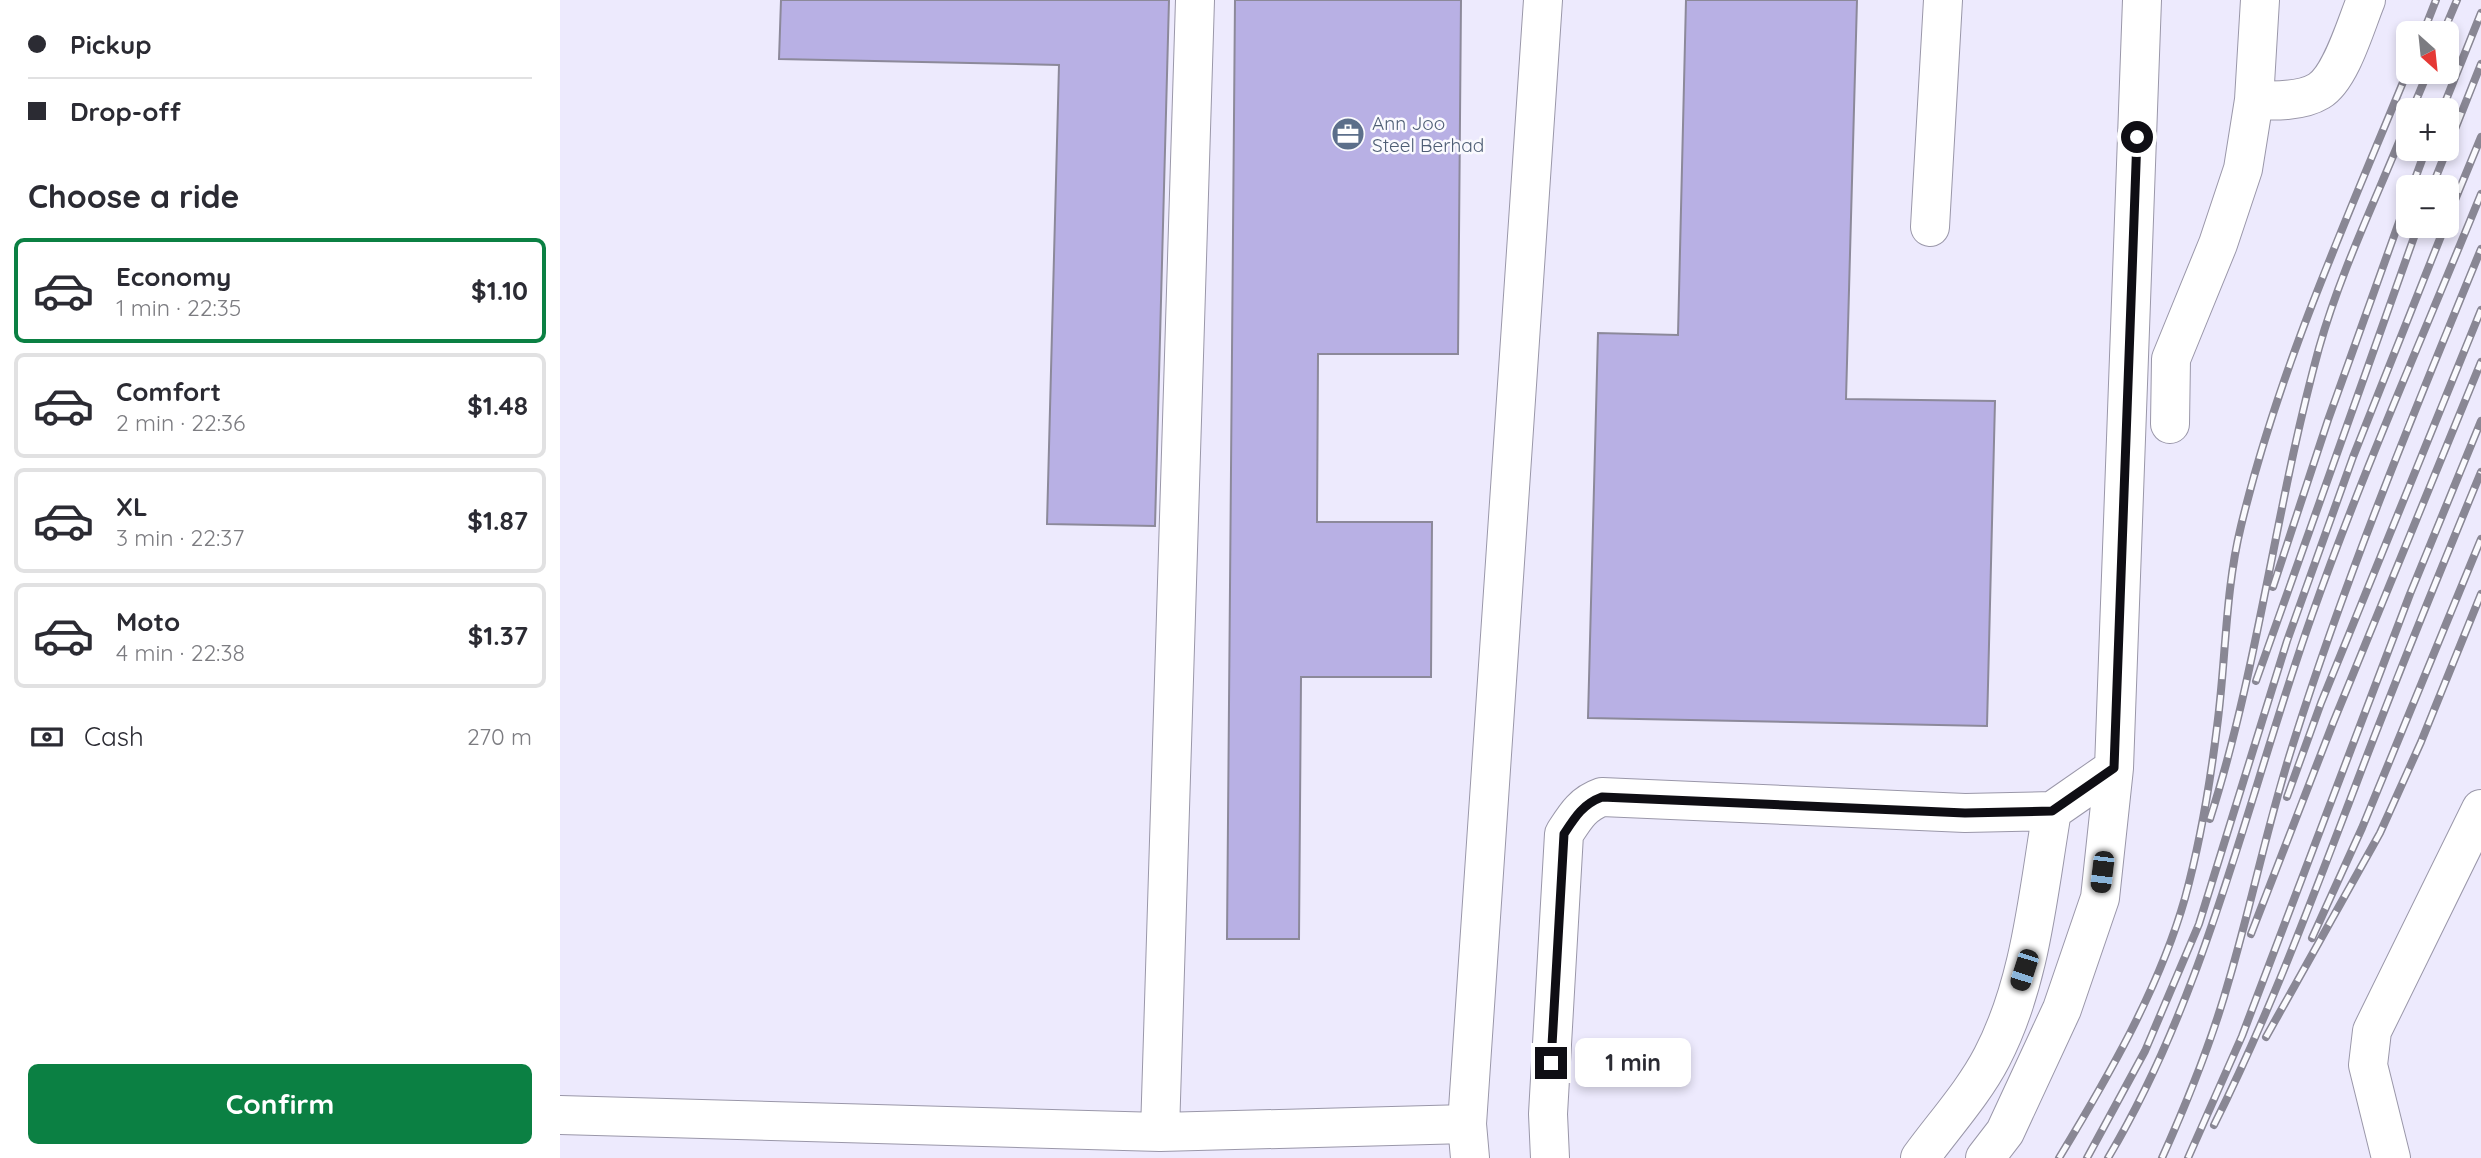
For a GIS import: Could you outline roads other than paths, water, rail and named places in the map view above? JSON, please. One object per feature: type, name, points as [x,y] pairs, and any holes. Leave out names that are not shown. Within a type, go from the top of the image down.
[{"type":"lane","points":[[1160,1132],[1195,0]]},
{"type":"lane","points":[[560,1115],[1469,1141],[1543,0]]},
{"type":"lane","points":[[1930,227],[1943,0]]},
{"type":"lane","points":[[1985,1158],[2005,1132],[2062,1009],[2095,911],[2114,768],[2142,0]]},
{"type":"lane","points":[[2170,424],[2171,359],[2218,244],[2243,169],[2254,100],[2260,0]]},
{"type":"lane","points":[[2254,100],[2279,101],[2319,91],[2336,72],[2366,0]]},
{"type":"lane","points":[[1550,1158],[1548,1114],[1564,834],[1577,813],[1590,801],[1602,797],[1965,813],[2052,811],[2114,768]]},
{"type":"lane","points":[[2391,1158],[2368,1065],[2372,1031],[2481,809]]},
{"type":"lane","points":[[1920,1158],[1992,1059],[2005,1028],[2024,970],[2052,811]]},
{"type":"railway","points":[[2428,21],[2436,0]]},
{"type":"railway","points":[[2448,21],[2457,0]]},
{"type":"railway","points":[[2447,98],[2481,13]]},
{"type":"railway","points":[[2437,175],[2481,64]]},
{"type":"railway","points":[[2059,1158],[2096,1096],[2147,999],[2185,898],[2211,770],[2232,575],[2241,526],[2294,352],[2402,84]]},
{"type":"railway","points":[[2417,98],[2423,84]]},
{"type":"railway","points":[[2459,190],[2481,137]]},
{"type":"railway","points":[[2210,819],[2242,702],[2291,466],[2319,348],[2349,261],[2396,149]]},
{"type":"railway","points":[[2416,175],[2422,161]]},
{"type":"railway","points":[[2108,1158],[2143,1094],[2199,961],[2331,562],[2481,194]]},
{"type":"railway","points":[[2273,587],[2328,420],[2396,230]]},
{"type":"railway","points":[[2256,681],[2414,238]]},
{"type":"railway","points":[[2087,1158],[2145,1051],[2199,924],[2287,641],[2353,457],[2440,238]]},
{"type":"railway","points":[[2162,1158],[2215,1025],[2284,773],[2335,619],[2406,433],[2481,249]]},
{"type":"railway","points":[[2287,797],[2321,703],[2481,310]]},
{"type":"railway","points":[[2251,934],[2333,723],[2481,362]]},
{"type":"railway","points":[[2188,1158],[2242,1036],[2410,594],[2481,421]]},
{"type":"railway","points":[[2214,1125],[2289,958],[2401,668],[2481,472]]},
{"type":"railway","points":[[2312,938],[2362,828],[2481,539]]},
{"type":"railway","points":[[2266,1037],[2380,833],[2421,742],[2481,594]]},
{"type":"place","name":"Ann Joo Steel Berhad","points":[[1348,134]]}]
